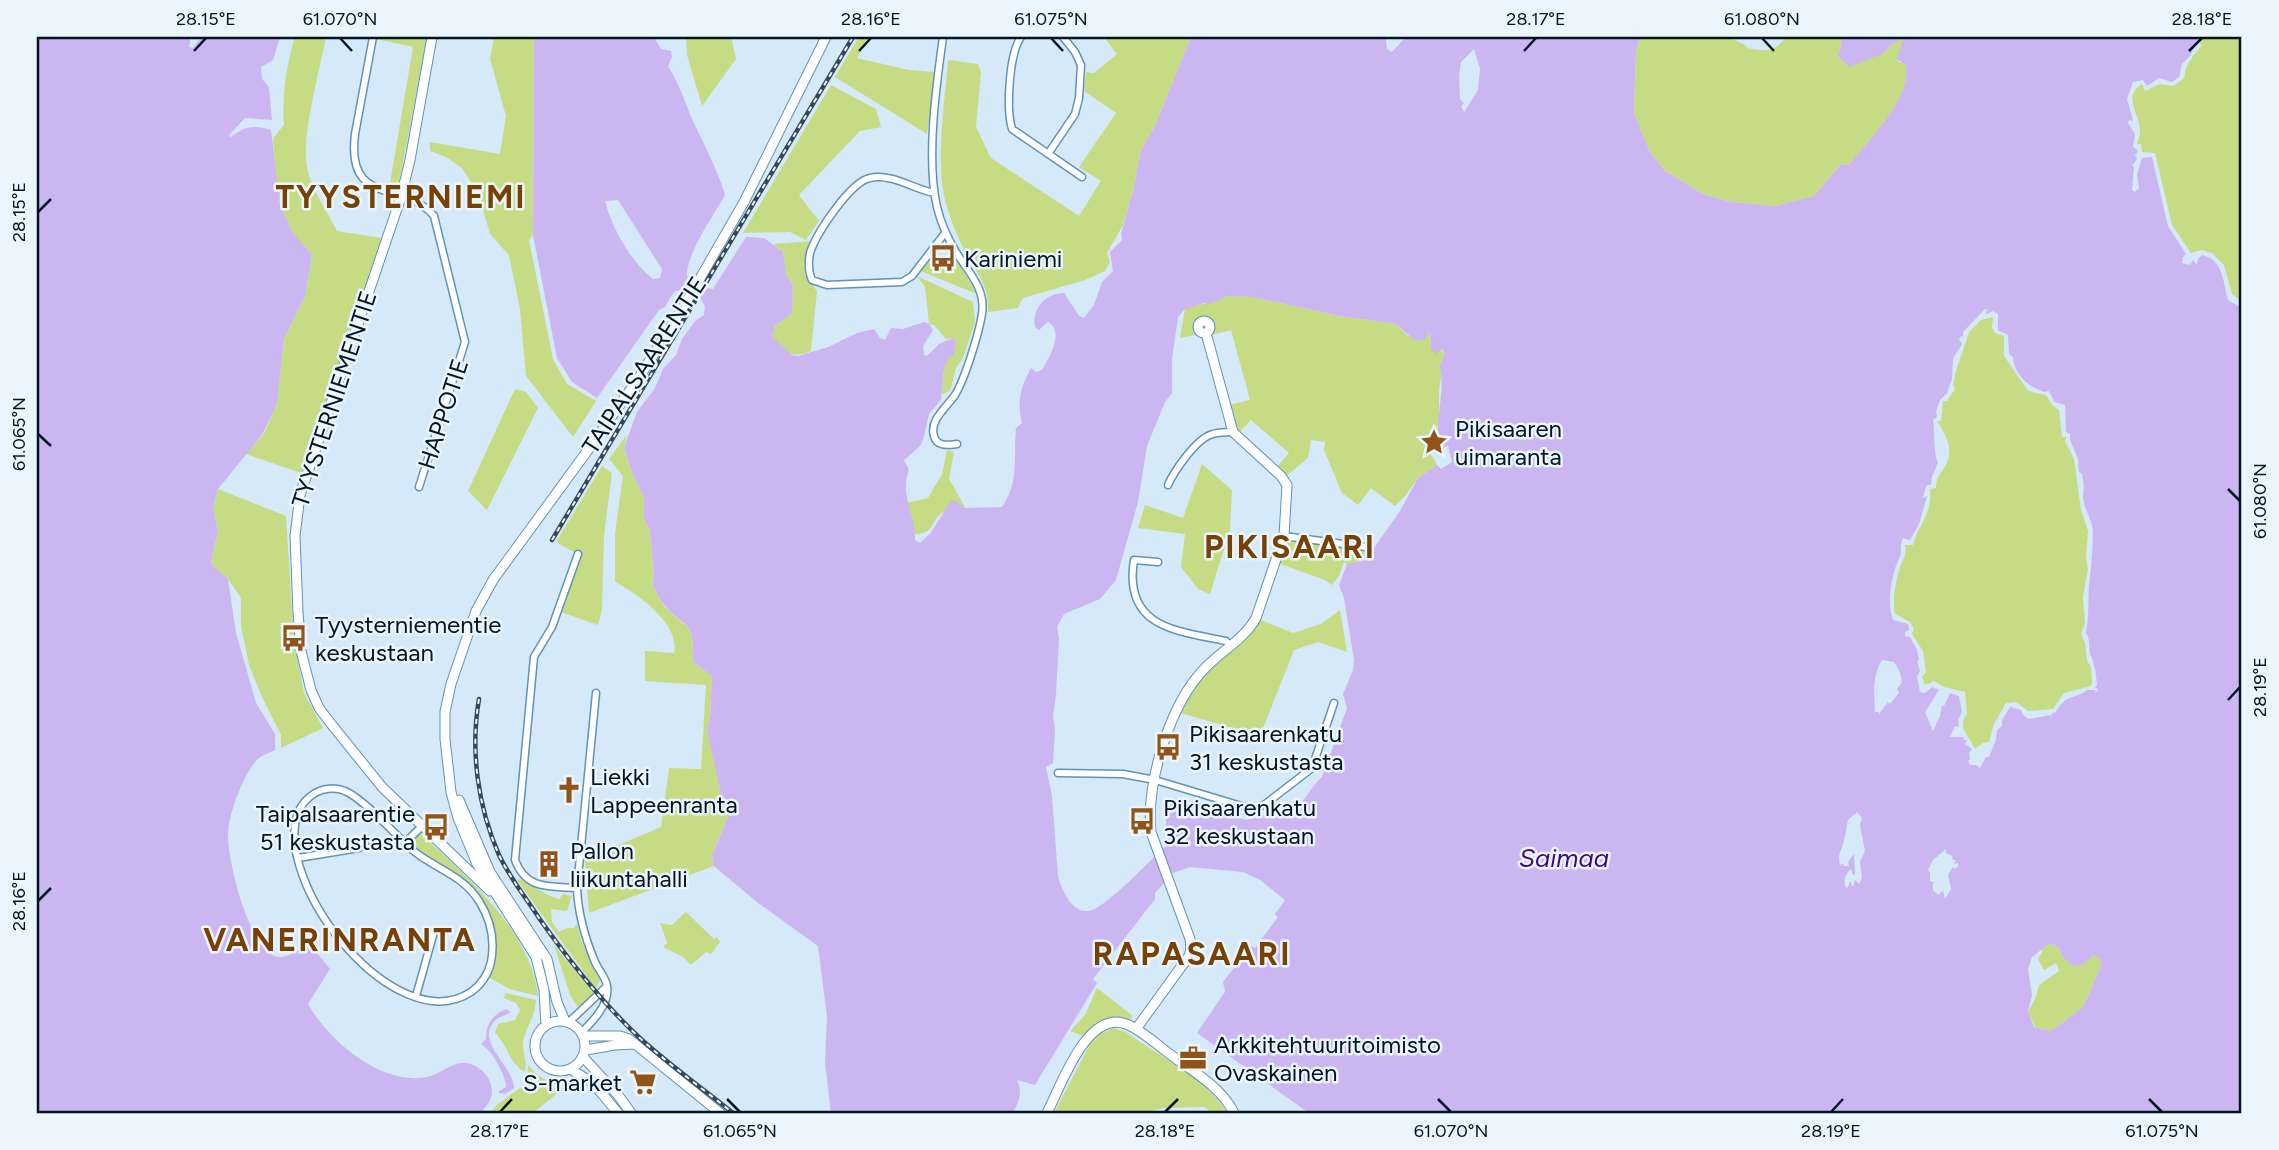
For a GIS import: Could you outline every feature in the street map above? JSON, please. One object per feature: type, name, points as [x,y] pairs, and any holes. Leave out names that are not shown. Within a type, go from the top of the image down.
[{"type":"street","name":"HAPPOTIE","points":[[373,37],[355,134],[356,168],[380,191],[425,206],[434,216],[465,342],[419,486]]},
{"type":"street","name":"TYYSTERNIEMENTIE","points":[[432,37],[401,197],[300,495],[295,536],[301,651],[311,690],[319,708],[363,765],[395,801],[506,908]]},
{"type":"street","name":"TAIPALSAARENTIE","points":[[546,1025],[544,989],[536,957],[477,864],[458,818],[447,765],[445,712],[451,684],[476,611],[493,580],[640,376],[687,301],[755,183],[826,37]]},
{"type":"street","points":[[943,37],[933,143],[934,192],[945,233],[979,288],[983,306],[979,328],[956,394],[939,415],[934,427],[934,437],[939,443],[945,446],[957,444]]},
{"type":"street","points":[[1021,37],[1016,46],[1008,115],[1012,129],[1082,177]]},
{"type":"street","points":[[1048,154],[1075,114],[1079,98],[1081,65],[1063,37]]},
{"type":"street","points":[[934,192],[883,177],[871,177],[862,181],[841,202],[813,245],[808,272],[812,280],[827,285],[902,282],[912,276],[945,233]]},
{"type":"street","points":[[1136,1029],[1185,963],[1191,948],[1190,939],[1153,845],[1149,817],[1164,739],[1177,712],[1205,668],[1250,629],[1283,536],[1287,485],[1281,476],[1233,432],[1206,333]]},
{"type":"street","points":[[1168,485],[1173,473],[1203,439],[1214,434],[1233,432]]},
{"type":"street","points":[[1283,536],[1366,547]]},
{"type":"street","points":[[577,888],[543,886],[527,880],[519,872],[515,860],[534,657],[552,627],[578,554]]},
{"type":"street","points":[[1158,562],[1134,560],[1132,572],[1138,601],[1154,622],[1171,630],[1226,641],[1230,645]]},
{"type":"street","name":"TAIPALSAARENTIE","points":[[451,684],[447,739],[456,790],[490,872],[547,959],[557,1002],[567,1022]]},
{"type":"street","points":[[596,693],[577,888],[581,926],[607,986],[605,1003],[582,1034],[584,1053],[631,1113]]},
{"type":"street","points":[[1058,773],[1123,774],[1155,780],[1255,808],[1264,805],[1312,768],[1334,703]]},
{"type":"street","points":[[323,789],[346,791],[405,843],[463,883],[478,899],[487,917],[492,934],[489,972],[478,986],[464,996],[448,1001],[416,996],[385,981],[364,965],[333,932],[311,895],[298,858],[297,814],[304,802],[323,789]]},
{"type":"street","points":[[405,843],[422,826]]},
{"type":"street","points":[[298,858],[359,848],[365,844]]},
{"type":"street","name":"TYYSTERNIEMENTIE","points":[[442,844],[490,872]]},
{"type":"street","points":[[416,996],[434,932]]},
{"type":"street","points":[[567,1022],[607,986]]},
{"type":"street","points":[[618,1113],[592,1082],[570,1069],[554,1071],[540,1062],[536,1055],[536,1038],[546,1025],[552,1022],[567,1022],[582,1034],[620,1036],[636,1044],[720,1113]]},
{"type":"street","points":[[1047,1113],[1090,1033],[1110,1022],[1126,1024],[1136,1029],[1210,1083],[1228,1102],[1234,1113]]},
{"type":"street","points":[[570,1069],[584,1053],[615,1045],[636,1044]]},
{"type":"green space","points":[[295,37],[326,37],[307,138],[307,167],[312,184],[337,231],[382,238],[301,473],[246,454],[263,435],[277,404],[284,339],[305,296],[312,255],[296,237],[283,212],[274,162],[273,138],[284,125],[285,80]]},
{"type":"green space","points":[[427,37],[398,188],[389,189],[413,47],[376,39]]},
{"type":"green space","points":[[494,37],[534,37],[533,235],[529,240],[553,359],[567,384],[596,401],[573,437],[526,376],[520,309],[509,255],[490,234],[479,195],[462,168],[446,157],[430,151],[430,142],[500,154],[506,116],[490,59]]},
{"type":"green space","points":[[686,37],[731,37],[736,59],[702,106],[687,55]]},
{"type":"green space","points":[[859,37],[868,37],[857,58],[909,70],[936,72],[927,134],[835,77]]},
{"type":"green space","points":[[1104,37],[1191,37],[1155,126],[1141,150],[1123,225],[1107,253],[1110,262],[1105,271],[1085,280],[1023,298],[1018,308],[988,312],[984,285],[959,238],[943,191],[941,135],[948,60],[978,64],[981,72],[976,127],[991,158],[1079,216],[1101,181],[1079,167],[1116,113],[1084,91],[1086,72],[1094,73],[1117,54]]},
{"type":"green space","points":[[1640,37],[1729,37],[1748,48],[1765,50],[1778,46],[1786,37],[1843,37],[1838,56],[1884,53],[1891,45],[1905,37],[1897,61],[1906,65],[1906,78],[1896,104],[1877,131],[1849,165],[1841,164],[1814,196],[1775,206],[1731,202],[1703,194],[1665,171],[1650,152],[1634,113],[1636,52]]},
{"type":"green space","points":[[2202,37],[2242,37],[2242,302],[2232,294],[2224,265],[2212,253],[2201,250],[2191,253],[2172,225],[2155,153],[2142,152],[2141,144],[2137,144],[2140,126],[2132,100],[2136,89],[2142,84],[2145,91],[2160,84],[2173,86],[2182,80],[2189,61],[2202,45]]},
{"type":"green space","points":[[831,85],[876,109],[881,127],[860,131],[799,195],[819,221],[806,240],[790,232],[743,233]]},
{"type":"green space","points":[[812,241],[804,264],[805,275],[817,291],[811,351],[793,354],[780,347],[772,337],[775,326],[792,313],[793,284],[786,275],[783,252],[773,244]]},
{"type":"green space","points":[[929,259],[934,266],[941,269],[957,260],[977,294],[920,271]]},
{"type":"green space","points":[[917,276],[973,302],[975,322],[963,358],[956,368],[950,391],[942,394],[944,369],[953,338],[946,339],[934,325],[929,324],[925,287]]},
{"type":"green space","points":[[1227,296],[1253,297],[1340,316],[1396,324],[1408,336],[1430,331],[1431,349],[1441,349],[1444,354],[1438,424],[1427,447],[1437,465],[1418,478],[1395,506],[1371,488],[1358,505],[1342,493],[1324,450],[1325,442],[1311,440],[1308,458],[1283,479],[1274,470],[1289,453],[1251,420],[1236,436],[1225,406],[1250,400],[1231,330],[1211,335],[1210,324],[1204,321],[1199,324],[1195,335],[1180,338],[1185,309]]},
{"type":"green space","points":[[1993,317],[1992,328],[1995,333],[2004,336],[2004,356],[2028,391],[2046,395],[2059,410],[2062,437],[2067,437],[2065,441],[2074,459],[2081,510],[2088,531],[2088,569],[2083,597],[2085,623],[2081,634],[2087,661],[2091,666],[2092,683],[2091,686],[2064,693],[2053,709],[2028,711],[2016,702],[2006,703],[1994,724],[1989,742],[1975,749],[1963,728],[1963,720],[1967,714],[1965,692],[1944,687],[1934,681],[1925,685],[1922,677],[1926,672],[1923,651],[1912,634],[1914,629],[1910,622],[1895,614],[1894,597],[1905,545],[1913,545],[1927,513],[1930,489],[1936,488],[1937,479],[1949,456],[1947,438],[1937,421],[1941,421],[1943,401],[1947,401],[1955,389],[1955,374],[1969,332],[1981,320]]},
{"type":"green space","points":[[515,389],[526,392],[538,408],[487,510],[468,491]]},
{"type":"green space","points":[[627,434],[624,447],[644,498],[644,519],[650,531],[654,578],[652,583],[662,603],[690,631],[693,662],[712,676],[707,730],[734,804],[712,855],[714,866],[589,913],[585,861],[661,827],[669,768],[701,769],[706,685],[645,681],[645,651],[674,653],[671,632],[645,602],[615,582],[615,533],[623,476],[609,459]]},
{"type":"green space","points":[[947,450],[954,452],[949,479],[965,507],[942,513],[926,532],[915,534],[906,503],[928,498],[942,474]]},
{"type":"green space","points":[[1202,464],[1232,490],[1230,530],[1210,594],[1198,589],[1181,567],[1185,534],[1138,528],[1145,505],[1183,518]]},
{"type":"green space","points":[[602,466],[612,473],[604,535],[602,610],[598,625],[558,611],[577,554],[556,542]]},
{"type":"green space","points":[[218,489],[286,516],[294,640],[304,693],[323,728],[281,748],[281,735],[249,665],[241,626],[241,598],[228,579],[211,564],[218,530],[213,508]]},
{"type":"green space","points":[[1284,536],[1374,548],[1371,556],[1365,560],[1347,564],[1344,562],[1332,585],[1275,562]]},
{"type":"green space","points":[[1340,610],[1347,652],[1318,642],[1294,650],[1260,736],[1177,712],[1196,678],[1256,618],[1293,633],[1321,624]]},
{"type":"green space","points":[[418,832],[493,905],[523,949],[533,972],[538,996],[510,989],[488,977],[494,952],[479,898],[407,843]]},
{"type":"green space","points":[[520,879],[559,899],[563,894],[572,896],[567,911],[551,909],[552,922],[559,932],[574,928],[577,924],[582,943],[600,980],[596,989],[517,880]]},
{"type":"green space","points":[[686,912],[720,942],[711,954],[706,952],[691,965],[683,957],[663,947],[667,943],[660,923],[672,925]]},
{"type":"green space","points":[[2050,943],[2059,948],[2063,957],[2085,963],[2094,955],[2102,960],[2083,1007],[2051,1031],[2035,1027],[2028,1012],[2039,985],[2059,971],[2056,963],[2044,970],[2038,959],[2042,948]]},
{"type":"green space","points":[[554,945],[594,994],[580,1011],[570,995]]},
{"type":"green space","points":[[1097,988],[1133,1016],[1129,1021],[1103,1021],[1083,1036],[1070,1031],[1085,1015]]},
{"type":"green space","points":[[506,993],[536,1000],[523,1044],[525,1072],[515,1064],[495,1033],[498,1024],[515,1020],[520,1010],[516,1003],[504,998]]},
{"type":"green space","points":[[1114,1028],[1126,1032],[1195,1078],[1208,1089],[1227,1113],[1213,1113],[1204,1107],[1164,1108],[1140,1113],[1054,1113],[1090,1044],[1097,1035]]},
{"type":"green space","points":[[528,1065],[548,1081],[573,1086],[559,1092],[533,1113],[490,1113],[527,1083]]},
{"type":"water","points":[[37,37],[191,37],[189,47],[193,48],[201,37],[280,37],[273,60],[261,67],[262,79],[269,87],[272,120],[245,118],[229,135],[231,137],[250,128],[271,130],[280,205],[293,233],[312,255],[305,296],[284,339],[277,404],[262,435],[218,489],[213,508],[218,530],[211,564],[228,579],[236,633],[256,703],[275,734],[275,750],[256,761],[246,775],[234,804],[228,831],[231,861],[249,922],[267,951],[278,957],[285,957],[307,944],[311,945],[330,969],[308,1004],[329,1032],[358,1058],[392,1075],[427,1077],[462,1063],[475,1066],[486,1074],[492,1086],[490,1100],[481,1113],[37,1113]]},
{"type":"water","name":"Saimaa","points":[[534,37],[654,37],[661,49],[671,51],[672,57],[668,66],[725,195],[696,246],[687,276],[700,287],[713,289],[746,237],[764,238],[783,252],[786,275],[793,284],[792,313],[775,326],[772,337],[792,355],[798,356],[828,347],[857,333],[874,329],[880,338],[885,340],[891,328],[903,329],[924,322],[933,330],[923,346],[924,355],[927,356],[939,344],[953,338],[956,341],[954,354],[948,359],[944,369],[941,400],[929,414],[920,446],[904,460],[909,470],[906,488],[915,540],[920,543],[930,534],[951,501],[956,501],[965,508],[1002,507],[1008,498],[1014,478],[1016,428],[1022,423],[1020,402],[1024,382],[1031,368],[1036,372],[1042,370],[1054,345],[1053,326],[1048,322],[1039,330],[1035,327],[1035,314],[1041,303],[1057,294],[1064,293],[1079,316],[1084,318],[1094,305],[1102,282],[1113,271],[1110,252],[1122,240],[1121,233],[1141,150],[1155,126],[1191,37],[1388,37],[1387,49],[1392,52],[1406,37],[1640,37],[1636,52],[1634,113],[1650,152],[1665,171],[1703,194],[1731,202],[1775,206],[1814,196],[1841,164],[1849,165],[1887,118],[1903,90],[1906,65],[1896,59],[1904,38],[1891,45],[1884,53],[1849,67],[1838,56],[1843,37],[2199,37],[2190,56],[2182,64],[2179,77],[2172,82],[2159,78],[2147,86],[2143,80],[2133,82],[2127,99],[2133,121],[2129,120],[2128,123],[2135,134],[2133,146],[2138,151],[2136,155],[2134,153],[2137,159],[2132,166],[2132,190],[2135,192],[2139,188],[2137,174],[2142,158],[2152,157],[2168,226],[2186,254],[2182,263],[2190,265],[2193,260],[2197,265],[2202,255],[2215,262],[2219,267],[2228,300],[2242,308],[2242,1113],[1309,1113],[1197,1033],[1225,992],[1223,982],[1251,946],[1255,948],[1278,917],[1275,914],[1285,900],[1260,880],[1243,872],[1190,867],[1173,873],[1155,893],[1155,899],[1093,979],[1097,983],[1035,1085],[1017,1080],[1020,1097],[1013,1113],[831,1113],[825,1062],[827,1017],[818,946],[758,903],[714,866],[712,855],[734,804],[723,803],[707,730],[712,676],[693,662],[690,631],[662,602],[652,583],[654,577],[650,531],[644,519],[644,498],[624,447],[637,412],[655,388],[663,369],[676,355],[682,339],[695,321],[704,315],[705,306],[700,298],[684,289],[674,292],[597,398],[572,382],[557,358],[533,235]],"holes":[[[1474,49],[1480,69],[1478,90],[1464,112],[1461,107],[1464,103],[1460,99],[1461,62]],[[618,200],[662,269],[660,278],[653,279],[637,263],[617,233],[605,201]],[[1227,296],[1253,297],[1340,316],[1396,324],[1414,340],[1424,340],[1430,332],[1431,349],[1436,354],[1442,349],[1444,353],[1439,365],[1442,385],[1438,433],[1442,449],[1448,445],[1452,462],[1441,469],[1437,465],[1418,478],[1371,556],[1347,564],[1339,585],[1344,598],[1354,660],[1353,670],[1343,694],[1347,708],[1322,777],[1292,816],[1271,815],[1246,820],[1175,798],[1171,800],[1166,812],[1166,846],[1106,902],[1089,911],[1083,911],[1068,900],[1058,876],[1052,796],[1046,767],[1053,763],[1053,716],[1059,638],[1057,627],[1064,614],[1100,599],[1116,580],[1138,502],[1147,446],[1165,402],[1172,393],[1172,359],[1178,317],[1184,310],[1204,303],[1211,304]],[[1985,309],[1986,314],[1993,311],[1998,314],[1998,330],[2008,335],[2009,354],[2019,374],[2036,388],[2046,392],[2048,390],[2055,402],[2065,405],[2066,432],[2070,434],[2078,459],[2083,480],[2083,499],[2093,531],[2086,633],[2096,673],[2095,688],[2098,689],[2096,693],[2095,690],[2087,690],[2067,699],[2052,713],[2051,720],[2051,715],[2029,719],[2021,710],[2010,707],[2002,720],[2002,726],[1997,730],[1989,757],[1986,757],[1980,768],[1970,765],[1968,761],[1972,749],[1965,744],[1967,740],[1963,739],[1964,737],[1950,737],[1955,726],[1959,727],[1958,720],[1962,712],[1959,696],[1950,693],[1944,706],[1942,705],[1933,731],[1925,712],[1939,690],[1932,687],[1925,693],[1920,692],[1917,650],[1910,637],[1905,636],[1905,632],[1909,630],[1908,624],[1893,620],[1890,600],[1902,540],[1910,540],[1919,524],[1927,496],[1923,498],[1926,486],[1931,484],[1938,463],[1933,420],[1937,417],[1940,400],[1947,393],[1952,379],[1953,358],[1962,344],[1959,339],[1963,337],[1963,332]],[[1882,660],[1894,662],[1902,682],[1897,689],[1899,693],[1879,714],[1875,712],[1874,685]],[[1857,812],[1862,818],[1860,825],[1865,851],[1860,862],[1862,878],[1859,884],[1855,880],[1853,887],[1850,881],[1846,888],[1847,873],[1851,869],[1853,875],[1855,874],[1854,854],[1848,862],[1849,866],[1843,866],[1844,863],[1840,865],[1839,855],[1848,820]],[[1946,849],[1946,853],[1956,860],[1954,864],[1958,863],[1948,875],[1951,889],[1945,899],[1943,890],[1938,895],[1933,890],[1935,883],[1930,881],[1928,870],[1933,860]],[[2050,943],[2059,948],[2063,957],[2074,967],[2085,963],[2094,955],[2101,960],[2100,969],[2083,1007],[2051,1031],[2034,1027],[2028,1012],[2032,995],[2028,969],[2032,957]]]},
{"type":"water","points":[[506,1009],[511,1012],[499,1017],[489,1031],[493,1047],[512,1080],[514,1088],[505,1094],[499,1093],[506,1087],[501,1069],[481,1044],[486,1039],[491,1021]]},
{"type":"railway","points":[[552,540],[853,37]]},
{"type":"railway","points":[[479,699],[475,739],[481,798],[492,837],[508,872],[539,918],[613,1012],[653,1050],[733,1113]]},
{"type":"place","name":"Kariniemi","points":[[943,258]]},
{"type":"place","name":"Pikisaaren uimaranta","points":[[1434,442]]},
{"type":"place","name":"Tyysterniementie keskustaan","points":[[294,638]]},
{"type":"place","name":"Pikisaarenkatu 31 keskustasta","points":[[1168,747]]},
{"type":"place","name":"Liekki Lappeenranta","points":[[569,790]]},
{"type":"place","name":"Pikisaarenkatu 32 keskustaan","points":[[1142,821]]},
{"type":"place","name":"Taipalsaarentie 51 keskustasta","points":[[436,827]]},
{"type":"place","name":"Pallon liikuntahalli","points":[[549,864]]},
{"type":"place","name":"Arkkitehtuuritoimisto Ovaskainen","points":[[1193,1058]]},
{"type":"place","name":"S-market","points":[[643,1082]]},
{"type":"district","name":"TYYSTERNIEMI","points":[[401,197]]},
{"type":"district","name":"PIKISAARI","points":[[1290,547]]},
{"type":"district","name":"VANERINRANTA","points":[[340,940]]},
{"type":"district","name":"RAPASAARI","points":[[1192,954]]}]
